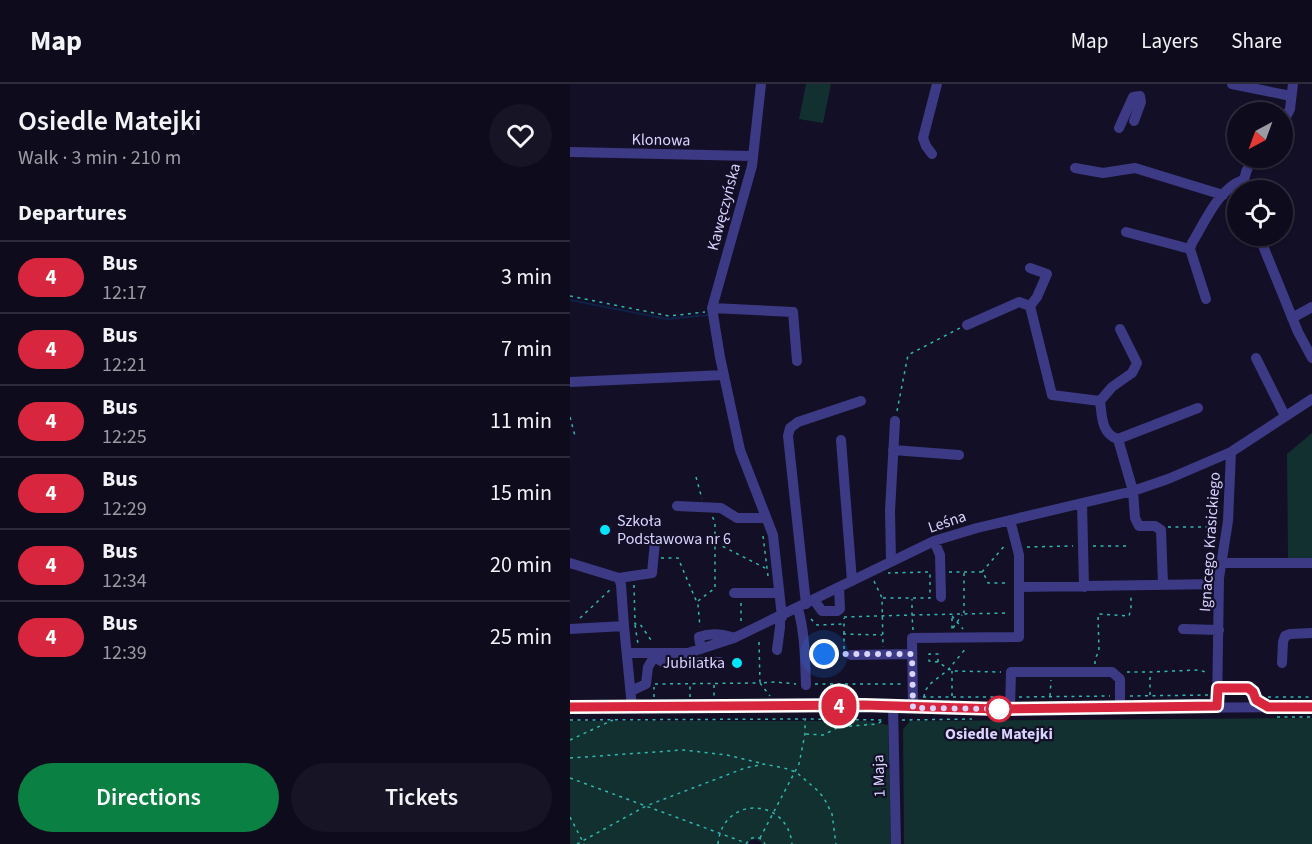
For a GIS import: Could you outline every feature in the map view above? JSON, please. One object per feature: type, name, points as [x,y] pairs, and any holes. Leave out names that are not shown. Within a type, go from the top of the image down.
[{"type":"street","name":"Kawęczyńska","points":[[712,309],[745,194],[761,84]]},
{"type":"street","points":[[932,154],[923,138],[937,84]]},
{"type":"street","points":[[1232,84],[1292,90]]},
{"type":"street","points":[[1119,128],[1134,97],[1141,94],[1141,102],[1134,121]]},
{"type":"street","name":"Klonowa","points":[[570,152],[752,156]]},
{"type":"street","points":[[1075,168],[1103,173],[1135,168],[1223,195]]},
{"type":"street","points":[[1206,299],[1190,249],[1227,191]]},
{"type":"street","points":[[1126,232],[1190,249]]},
{"type":"street","points":[[1263,246],[1312,358]]},
{"type":"street","points":[[1030,268],[1047,274],[1037,297],[1030,306]]},
{"type":"street","points":[[967,324],[1019,302],[1030,306]]},
{"type":"street","points":[[1030,306],[1052,395],[1100,401]]},
{"type":"street","points":[[1293,318],[1312,307]]},
{"type":"street","points":[[777,650],[781,617],[772,535],[742,458],[712,309],[793,312],[797,361]]},
{"type":"street","points":[[1120,329],[1137,363],[1131,373],[1112,387],[1100,401],[1104,427],[1109,434],[1118,439],[1133,491],[1137,524],[1161,530],[1163,584]]},
{"type":"street","points":[[1256,358],[1285,416]]},
{"type":"street","points":[[570,382],[724,375]]},
{"type":"street","name":"Leśna","points":[[627,653],[654,651],[688,653],[701,649],[736,633],[781,617],[934,541],[976,528],[1133,491],[1168,479],[1231,452],[1312,399]]},
{"type":"street","points":[[806,685],[801,620],[805,605],[788,436],[790,428],[798,422],[861,402]]},
{"type":"street","points":[[1118,439],[1198,408]]},
{"type":"street","points":[[891,561],[890,512],[895,421]]},
{"type":"street","points":[[841,440],[852,581]]},
{"type":"street","points":[[893,450],[959,455]]},
{"type":"street","name":"Ignacego Krasickiego","points":[[1217,706],[1220,564],[1227,526],[1231,452]]},
{"type":"street","points":[[1082,504],[1084,587]]},
{"type":"street","points":[[677,506],[722,508],[737,519],[765,518]]},
{"type":"street","points":[[913,708],[912,638],[1019,637],[1017,547],[1010,520]]},
{"type":"street","points":[[570,563],[619,578],[652,573],[655,542],[663,538],[693,539]]},
{"type":"street","points":[[934,541],[940,555],[941,597]]},
{"type":"street","points":[[1220,564],[1312,563]]},
{"type":"street","points":[[619,578],[629,625],[627,653],[632,707]]},
{"type":"street","points":[[1019,585],[1084,587],[1219,584]]},
{"type":"street","points":[[805,605],[822,611],[837,611],[840,609],[838,588]]},
{"type":"street","points":[[737,598],[779,593]]},
{"type":"street","points":[[570,629],[629,625]]},
{"type":"street","points":[[1183,629],[1219,630]]},
{"type":"street","points":[[702,630],[704,635],[736,633]]},
{"type":"street","points":[[701,649],[702,630]]},
{"type":"street","points":[[1282,663],[1282,642],[1285,636],[1312,633]]},
{"type":"street","points":[[631,692],[646,684],[648,667],[654,651],[665,663],[720,662]]},
{"type":"street","points":[[851,655],[912,654]]},
{"type":"street","points":[[1010,708],[1011,672],[1095,671],[1111,672],[1120,679],[1120,707]]},
{"type":"street","points":[[1218,688],[1248,688],[1253,692],[1256,700],[1268,707]]},
{"type":"street","points":[[570,707],[863,705],[913,708],[1312,707]]},
{"type":"street","name":"1 Maja","points":[[892,707],[888,720],[896,844]]},
{"type":"path","points":[[570,296],[669,316],[712,309]]},
{"type":"path","points":[[895,421],[908,355],[967,324]]},
{"type":"path","points":[[570,417],[575,435]]},
{"type":"path","points":[[696,477],[698,491],[715,522],[715,588],[697,602]]},
{"type":"path","points":[[1156,527],[1227,526]]},
{"type":"path","points":[[982,572],[1014,534]]},
{"type":"path","points":[[715,543],[767,568]]},
{"type":"path","points":[[1017,547],[1128,546]]},
{"type":"path","points":[[659,558],[678,558],[697,602],[702,630]]},
{"type":"path","points":[[881,574],[930,572],[930,598],[882,598]]},
{"type":"path","points":[[940,572],[984,572],[988,583],[1019,585]]},
{"type":"path","points":[[952,615],[952,630],[963,614],[964,572]]},
{"type":"path","points":[[634,575],[629,625],[638,644]]},
{"type":"path","points":[[578,620],[612,588],[619,578]]},
{"type":"path","points":[[873,578],[882,598],[883,646]]},
{"type":"path","points":[[1095,671],[1095,659],[1099,651],[1098,614],[1129,616],[1130,586]]},
{"type":"path","points":[[736,633],[741,629],[737,598]]},
{"type":"path","points":[[912,598],[913,631]]},
{"type":"path","points":[[805,605],[815,624],[843,624]]},
{"type":"path","points":[[843,644],[844,617],[1019,613]]},
{"type":"path","points":[[952,615],[964,629]]},
{"type":"path","points":[[629,625],[640,624],[654,651]]},
{"type":"path","points":[[843,634],[883,634]]},
{"type":"path","points":[[924,697],[927,688],[948,670],[976,637]]},
{"type":"path","points":[[759,642],[760,683],[771,697]]},
{"type":"path","points":[[805,654],[851,655]]},
{"type":"path","points":[[938,662],[952,671],[1011,672]]},
{"type":"path","points":[[1111,672],[1199,670],[1211,673]]},
{"type":"path","points":[[952,671],[952,697]]},
{"type":"path","points":[[1050,697],[1051,672]]},
{"type":"path","points":[[1150,672],[1150,696]]},
{"type":"path","points":[[654,697],[654,684],[775,682],[806,685],[913,684]]},
{"type":"path","points":[[690,684],[690,697]]},
{"type":"path","points":[[714,684],[714,697]]},
{"type":"path","points":[[570,720],[924,719]]},
{"type":"path","points":[[570,740],[615,720]]},
{"type":"path","points":[[760,838],[796,772],[805,734],[805,720]]},
{"type":"path","points":[[805,734],[823,735],[839,727],[878,724],[888,720]]},
{"type":"path","points":[[570,758],[683,750],[727,755],[784,768],[796,772],[824,798],[832,814],[836,844]]},
{"type":"path","points":[[577,844],[646,806],[745,768],[765,764]]},
{"type":"path","points":[[570,778],[746,843],[754,837],[760,838],[765,844]]},
{"type":"path","points":[[718,844],[720,832],[728,819],[742,810],[761,808],[779,817],[788,828],[792,844]]},
{"type":"path","points":[[570,817],[583,842]]},
{"type":"green space","points":[[806,84],[831,84],[823,123],[799,119]]},
{"type":"green space","points":[[1312,433],[1312,558],[1288,558],[1287,454]]},
{"type":"green space","points":[[1312,718],[1312,844],[904,844],[903,729],[910,721]]},
{"type":"green space","points":[[570,721],[867,721],[888,725],[891,844],[763,844],[757,839],[751,840],[748,844],[570,844]]},
{"type":"waterway","points":[[570,300],[667,319],[708,315]]},
{"type":"bus line","name":"4","points":[[570,707],[863,705],[998,709],[1217,706],[1218,688],[1248,688],[1253,692],[1256,700],[1268,707],[1312,707]]},
{"type":"place","name":"Szkoła Podstawowa nr 6","points":[[605,530]]},
{"type":"place","name":"Jubilatka","points":[[737,663]]},
{"type":"place","name":"Osiedle Matejki","points":[[999,709]]},
{"type":"route","points":[[824,654],[912,654],[913,708],[999,709]]}]
